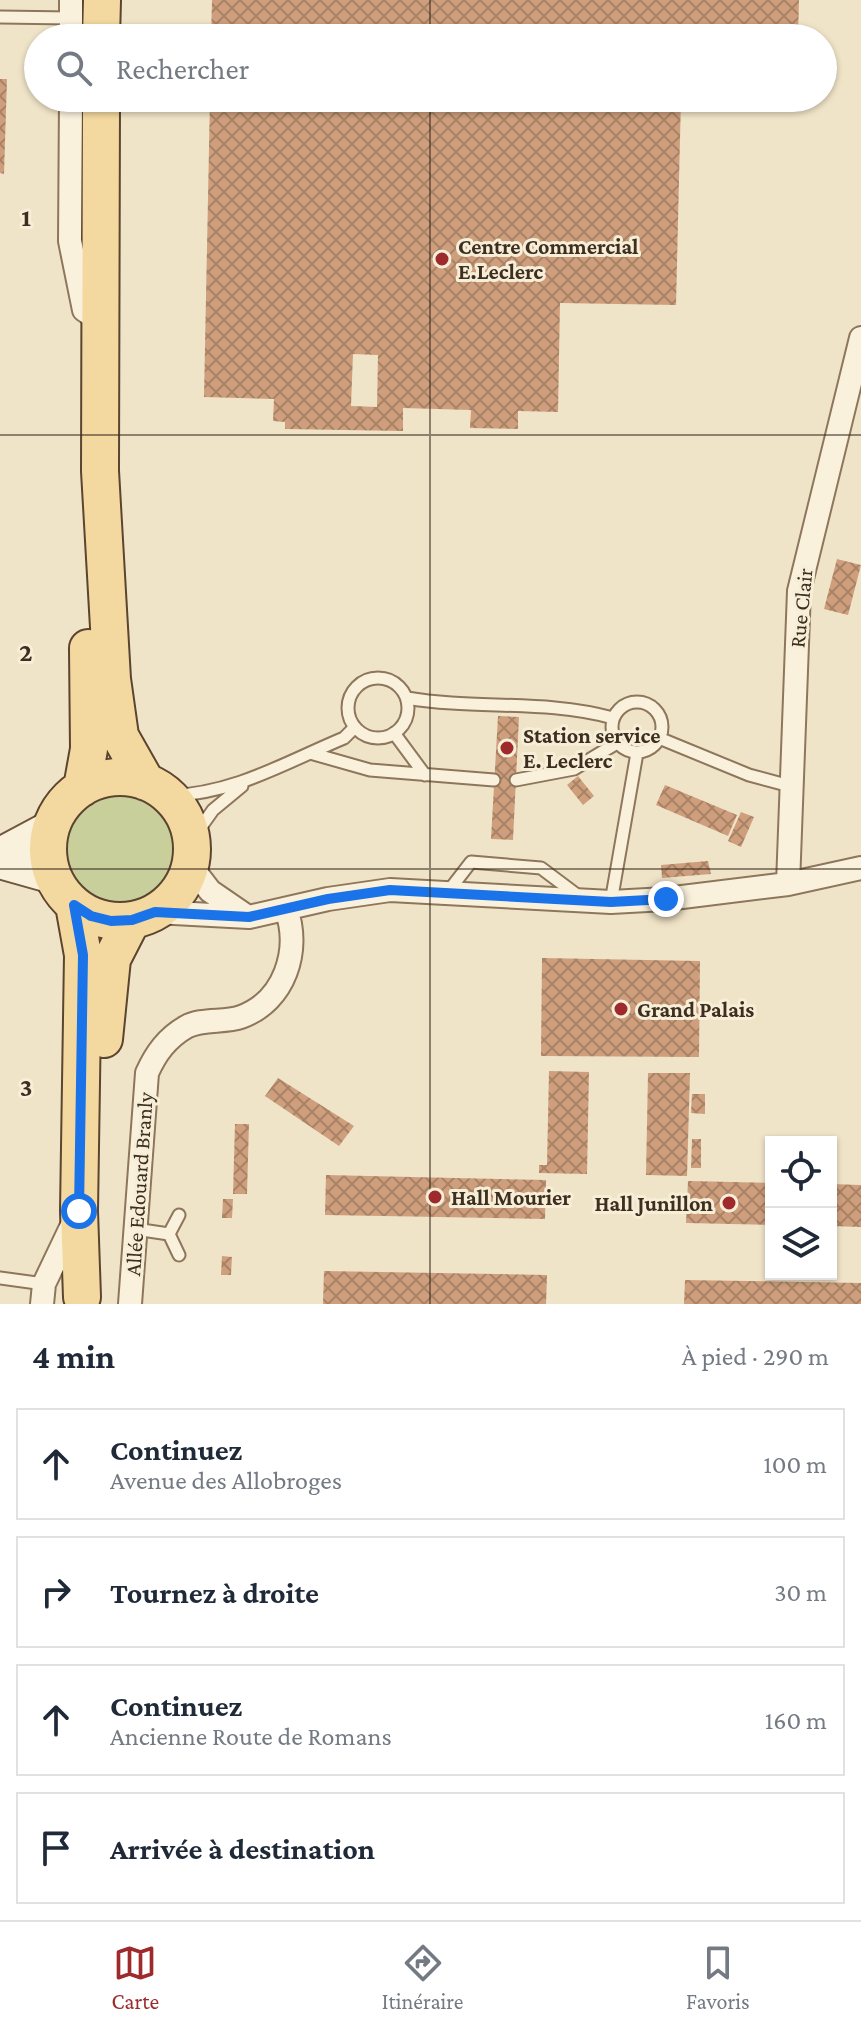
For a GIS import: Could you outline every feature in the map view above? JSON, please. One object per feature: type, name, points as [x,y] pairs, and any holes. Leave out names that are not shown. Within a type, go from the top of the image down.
[{"type":"main road","points":[[82,1301],[112,959],[144,916],[183,884],[190,853],[184,817],[124,748],[116,721],[100,471],[101,112]]},
{"type":"main road","points":[[82,788],[89,749],[89,606],[100,471]]},
{"type":"main road","points":[[82,1301],[79,1211],[83,955],[48,852],[51,827],[58,811],[82,788],[102,779],[124,777],[157,789]]},
{"type":"main road","points":[[63,891],[101,918],[144,916]]},
{"type":"street","points":[[71,112],[70,241],[84,310],[99,320]]},
{"type":"street","name":"Rue Clair","points":[[788,884],[799,591],[861,338]]},
{"type":"street","points":[[0,854],[51,827]]},
{"type":"street","points":[[190,853],[220,901],[249,917]]},
{"type":"street","points":[[0,862],[63,891]]},
{"type":"street","points":[[144,916],[249,917],[390,890],[611,902],[788,884],[861,868]]},
{"type":"street","name":"Allée Edouard Branly","points":[[130,1304],[147,1073],[164,1044],[189,1025],[239,1018],[264,1007],[288,969],[294,936],[286,909]]},
{"type":"street","points":[[43,1294],[79,1211]]},
{"type":"lane","points":[[0,17],[79,14]]},
{"type":"lane","points":[[378,677],[392,680],[407,698],[405,722],[394,733],[375,738],[355,727],[348,705],[358,684],[378,677]]},
{"type":"lane","points":[[407,698],[537,705],[585,710],[613,718]]},
{"type":"lane","points":[[646,703],[660,716],[659,738],[647,751],[637,753],[617,743],[611,728],[613,718],[626,704],[646,703]]},
{"type":"lane","points":[[157,789],[207,794],[244,784],[344,738],[355,727]]},
{"type":"lane","points":[[394,733],[425,775]]},
{"type":"lane","points":[[659,738],[749,775],[790,786]]},
{"type":"lane","points":[[516,780],[574,769],[617,743]]},
{"type":"lane","points":[[309,753],[370,770],[494,780]]},
{"type":"lane","points":[[611,902],[637,753]]},
{"type":"lane","points":[[190,853],[213,810],[244,784]]},
{"type":"lane","points":[[447,893],[471,862],[541,868],[584,900]]},
{"type":"lane","points":[[169,1234],[179,1215]]},
{"type":"lane","points":[[135,1229],[169,1234]]},
{"type":"lane","points":[[169,1234],[179,1255]]},
{"type":"lane","points":[[0,1278],[43,1294]]},
{"type":"green space","points":[[119,795],[140,799],[159,811],[171,830],[175,851],[171,872],[159,891],[140,903],[119,907],[98,903],[79,891],[67,872],[63,851],[67,830],[79,811],[98,799]]},
{"type":"building","points":[[212,0],[799,0],[798,24],[211,24]]},
{"type":"building","points":[[0,79],[7,79],[4,174],[0,173]]},
{"type":"building","name":"Centre Commercial E.Leclerc","points":[[210,112],[681,112],[676,305],[560,303],[558,412],[518,411],[518,429],[470,428],[471,410],[403,408],[403,431],[285,429],[285,422],[273,421],[274,399],[204,397]],"holes":[[[353,354],[378,355],[377,407],[351,406]]]},
{"type":"building","points":[[837,559],[861,565],[848,615],[824,609]]},
{"type":"building","name":"Station service E. Leclerc","points":[[498,716],[519,717],[513,840],[491,839]]},
{"type":"building","points":[[578,776],[594,796],[583,805],[567,785]]},
{"type":"building","points":[[665,785],[737,815],[728,836],[656,805]]},
{"type":"building","points":[[741,812],[754,817],[741,847],[728,841]]},
{"type":"building","points":[[708,861],[711,874],[662,878],[661,865]]},
{"type":"building","name":"Grand Palais","points":[[542,958],[700,961],[699,1057],[541,1056]]},
{"type":"building","points":[[549,1071],[589,1072],[587,1174],[539,1173],[539,1165],[547,1165]]},
{"type":"building","points":[[648,1073],[690,1073],[687,1176],[646,1175]]},
{"type":"building","points":[[278,1078],[354,1126],[339,1146],[265,1096]]},
{"type":"building","points":[[692,1094],[705,1094],[705,1114],[691,1113]]},
{"type":"building","points":[[235,1124],[249,1124],[247,1194],[233,1194]]},
{"type":"building","points":[[692,1139],[701,1139],[701,1168],[691,1168]]},
{"type":"building","name":"Hall Mourier","points":[[326,1175],[546,1180],[545,1219],[325,1215]]},
{"type":"building","name":"Hall Junillon","points":[[688,1181],[765,1183],[765,1225],[686,1223]]},
{"type":"building","points":[[837,1184],[861,1185],[861,1227],[837,1226]]},
{"type":"building","points":[[223,1199],[233,1199],[232,1218],[222,1218]]},
{"type":"building","points":[[222,1256],[232,1257],[231,1275],[221,1275]]},
{"type":"building","points":[[324,1271],[547,1275],[546,1304],[323,1304]]},
{"type":"building","points":[[685,1280],[861,1283],[861,1304],[684,1304]]},
{"type":"place","name":"Centre Commercial E.Leclerc","points":[[442,259]]},
{"type":"place","name":"Station service E. Leclerc","points":[[507,748]]},
{"type":"place","name":"Grand Palais","points":[[621,1009]]},
{"type":"place","name":"Hall Mourier","points":[[435,1197]]},
{"type":"place","name":"Hall Junillon","points":[[729,1203]]},
{"type":"route","points":[[79,1211],[83,955],[74,905],[91,916],[111,921],[132,920],[155,912],[249,917],[328,899],[390,890],[611,902],[666,899]]}]
